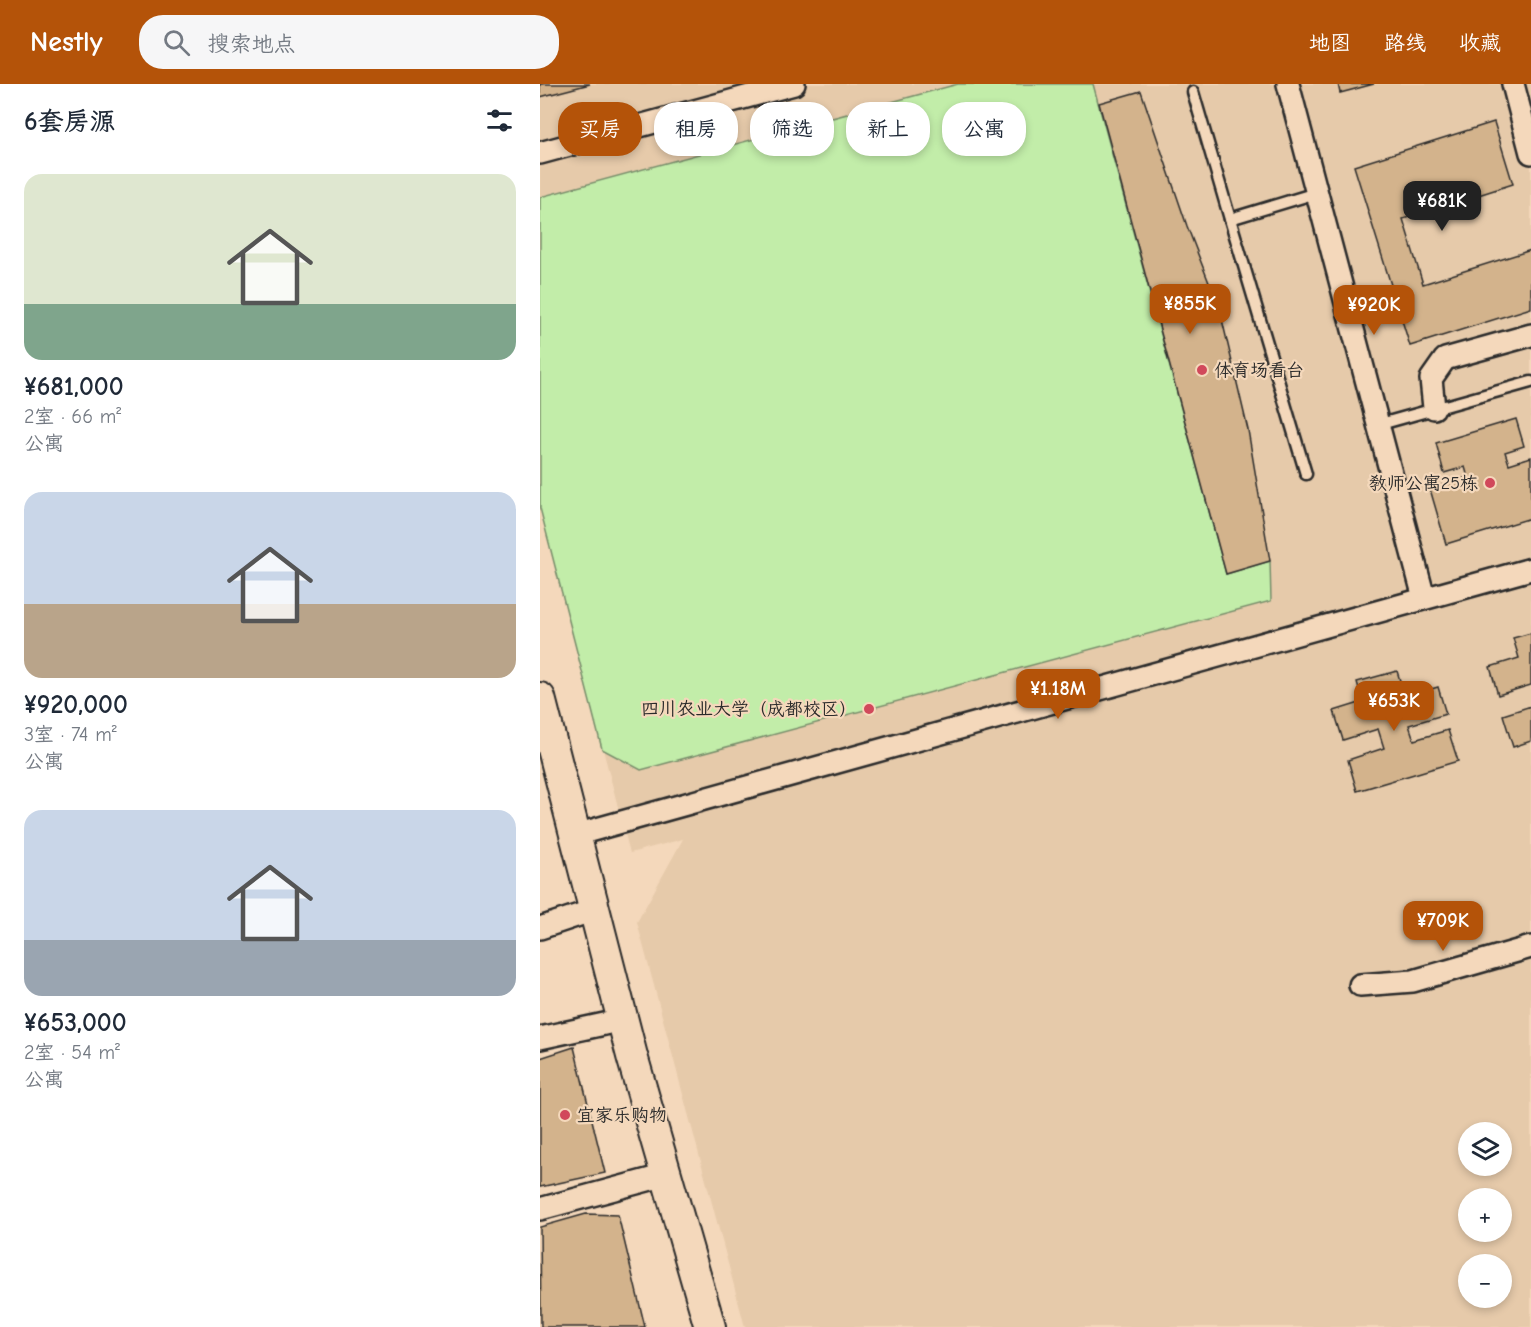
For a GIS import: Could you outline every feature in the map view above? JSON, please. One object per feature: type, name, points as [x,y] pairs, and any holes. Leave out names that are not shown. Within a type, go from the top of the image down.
[{"type":"street","points":[[540,153],[794,84]]},
{"type":"street","points":[[1288,84],[1424,598]]},
{"type":"street","points":[[1513,84],[1531,153]]},
{"type":"street","points":[[1434,408],[1431,379],[1445,359],[1531,335]]},
{"type":"street","points":[[575,835],[1531,569]]},
{"type":"street","points":[[540,698],[623,1020],[710,1327]]},
{"type":"street","points":[[540,928],[594,910]]},
{"type":"street","points":[[1360,985],[1413,981],[1531,947]]},
{"type":"street","points":[[540,1038],[623,1020]]},
{"type":"street","points":[[540,1209],[666,1175]]},
{"type":"lane","points":[[1193,92],[1306,474]]},
{"type":"lane","points":[[1230,219],[1316,193]]},
{"type":"lane","points":[[1377,425],[1531,382]]},
{"type":"shaded area","name":"四川农业大学（成都校区）","points":[[540,84],[1531,84],[1531,1327],[745,1327],[637,922],[683,839],[630,853],[540,508]]},
{"type":"green space","points":[[958,84],[1093,84],[1226,574],[1270,561],[1271,601],[641,770],[602,749],[540,508],[540,197],[692,156],[738,156],[738,143],[750,140],[750,156],[834,156],[834,118],[846,114],[846,156],[930,156],[930,102],[891,102]]},
{"type":"building","points":[[540,84],[590,84],[540,97]]},
{"type":"building","points":[[1338,84],[1374,84],[1340,93]]},
{"type":"building","name":"体育场看台","points":[[1141,91],[1187,226],[1220,311],[1248,430],[1270,561],[1226,574],[1099,103]]},
{"type":"building","points":[[1494,122],[1513,184],[1403,219],[1423,284],[1531,250],[1531,308],[1410,346],[1354,166]]},
{"type":"building","name":"教师公寓25栋","points":[[1516,419],[1524,446],[1505,452],[1509,464],[1531,457],[1531,518],[1446,544],[1430,489],[1468,477],[1465,467],[1444,473],[1436,443]]},
{"type":"building","points":[[1531,633],[1531,685],[1498,695],[1490,667],[1519,658],[1513,638]]},
{"type":"building","points":[[1397,671],[1405,697],[1438,687],[1446,714],[1409,725],[1414,740],[1448,730],[1458,761],[1357,791],[1348,760],[1384,748],[1378,729],[1343,740],[1334,711],[1363,702],[1357,682]]},
{"type":"building","points":[[1531,706],[1531,741],[1513,747],[1503,715]]},
{"type":"building","name":"宜家乐购物","points":[[574,1047],[605,1173],[540,1187],[540,1058]]},
{"type":"building","points":[[586,1214],[618,1215],[645,1327],[541,1327],[540,1227]]},
{"type":"place","name":"体育场看台","points":[[1202,370]]},
{"type":"place","name":"教师公寓25栋","points":[[1490,483]]},
{"type":"place","name":"四川农业大学（成都校区）","points":[[869,709]]},
{"type":"place","name":"宜家乐购物","points":[[565,1115]]}]
